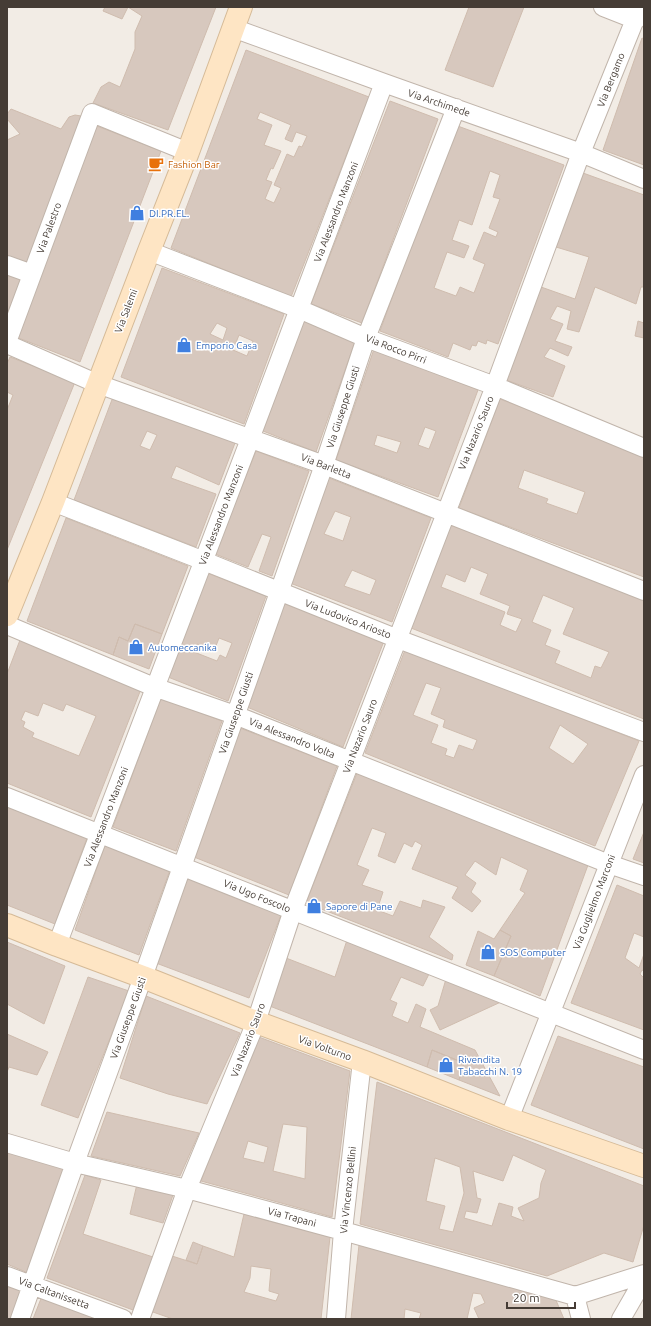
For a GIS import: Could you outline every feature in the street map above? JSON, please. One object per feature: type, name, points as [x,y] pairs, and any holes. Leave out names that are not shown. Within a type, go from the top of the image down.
[{"type":"street","name":"Via Salemi","points":[[7,615],[53,502],[188,152],[242,7]]},
{"type":"street","points":[[603,7],[638,22]]},
{"type":"street","name":"Via Bergamo","points":[[581,153],[638,22]]},
{"type":"street","name":"Via Archimede","points":[[233,28],[581,153],[644,179]]},
{"type":"street","name":"Via Alessandro Manzoni","points":[[57,945],[154,687],[204,561],[384,83]]},
{"type":"street","name":"Via Giuseppe Giusti","points":[[20,1319],[324,465],[366,338],[456,108]]},
{"type":"street","name":"Via Palestro","points":[[7,343],[92,114],[188,152]]},
{"type":"street","name":"Via Nazario Sauro","points":[[140,1319],[187,1189],[256,1022],[293,910],[495,386],[581,153]]},
{"type":"street","name":"Via Rocco Pirri","points":[[149,251],[299,308],[366,338],[495,386],[644,448]]},
{"type":"street","points":[[7,265],[32,274]]},
{"type":"street","name":"Via Barletta","points":[[7,343],[98,384],[324,465],[445,514],[644,591]]},
{"type":"street","name":"Via Ludovico Ariosto","points":[[53,502],[398,639],[644,732]]},
{"type":"street","name":"Via Alessandro Volta","points":[[7,625],[154,687],[235,715],[609,864],[644,876]]},
{"type":"street","name":"Via Guglielmo Marconi","points":[[509,1119],[644,775]]},
{"type":"street","name":"Via Ugo Foscolo","points":[[7,797],[644,1050]]},
{"type":"street","name":"Via Volturno","points":[[7,925],[509,1119],[644,1166]]},
{"type":"street","name":"Via Vincenzo Bellini","points":[[336,1319],[343,1230],[362,1061]]},
{"type":"street","name":"Via Trapani","points":[[7,1143],[75,1163],[187,1189],[343,1230],[575,1296]]},
{"type":"street","points":[[581,1319],[575,1296],[644,1274]]},
{"type":"street","name":"Via Caltanissetta","points":[[7,1276],[124,1319]]},
{"type":"street","points":[[621,1319],[644,1279]]},
{"type":"building","points":[[105,7],[128,7],[122,19],[103,11]]},
{"type":"building","points":[[128,7],[216,7],[168,130],[93,103],[101,87],[109,82],[120,87],[135,49],[135,32],[142,16]]},
{"type":"building","points":[[469,7],[524,7],[493,87],[445,70]]},
{"type":"building","points":[[642,38],[644,39],[644,165],[603,150]]},
{"type":"building","points":[[246,50],[369,97],[291,297],[171,248]],"holes":[[[260,112],[291,125],[285,139],[292,142],[296,132],[307,136],[302,147],[299,146],[294,157],[287,154],[274,185],[281,188],[274,203],[265,199],[272,182],[266,180],[281,151],[264,145],[272,125],[257,119]]]},
{"type":"building","points":[[390,101],[438,119],[362,323],[311,304]]},
{"type":"building","points":[[11,109],[61,129],[69,117],[75,115],[81,116],[26,265],[7,258],[7,140],[20,134],[7,119],[7,114]]},
{"type":"building","points":[[455,125],[564,165],[498,344],[487,340],[486,344],[478,341],[476,346],[472,345],[470,350],[453,343],[448,357],[380,331]],"holes":[[[490,171],[500,175],[493,197],[500,199],[489,228],[498,232],[496,237],[484,232],[473,259],[485,264],[474,293],[460,287],[456,296],[434,288],[447,252],[464,258],[469,246],[452,240],[459,220],[472,225]]]},
{"type":"building","points":[[97,126],[161,151],[80,362],[16,337]]},
{"type":"building","points":[[583,173],[644,195],[644,287],[641,287],[636,304],[595,287],[579,332],[567,329],[571,311],[557,306],[550,319],[563,324],[555,341],[572,347],[568,356],[550,348],[544,357],[565,366],[553,397],[506,380],[541,287],[575,299],[589,257],[556,247]]},
{"type":"building","name":"Emporio Casa","points":[[162,268],[284,314],[244,424],[121,377]],"holes":[[[217,323],[227,328],[223,340],[210,334]],[[239,335],[253,341],[247,356],[233,350]]]},
{"type":"building","points":[[7,271],[22,277],[7,315]]},
{"type":"building","points":[[304,320],[355,342],[316,452],[263,431]]},
{"type":"building","points":[[638,321],[644,323],[644,338],[635,336]]},
{"type":"building","points":[[374,349],[478,390],[438,497],[336,460]],"holes":[[[425,427],[436,431],[429,449],[418,445]],[[377,435],[401,442],[397,453],[374,445]]]},
{"type":"building","points":[[10,357],[75,382],[7,550],[7,410],[13,395],[7,392],[7,364]]},
{"type":"building","points":[[113,397],[235,443],[219,485],[176,466],[171,478],[216,494],[196,547],[74,500]],"holes":[[[147,431],[157,435],[150,450],[140,446]]]},
{"type":"building","points":[[500,399],[644,455],[644,577],[459,508]],"holes":[[[524,470],[585,492],[577,514],[546,503],[548,499],[518,488]]]},
{"type":"building","points":[[256,451],[309,471],[272,576],[259,571],[271,537],[262,534],[248,567],[215,554]]},
{"type":"building","points":[[329,478],[431,518],[392,622],[290,583]],"holes":[[[335,511],[351,517],[343,541],[324,534]],[[352,570],[376,580],[370,595],[344,586]]]},
{"type":"building","points":[[66,518],[188,566],[162,634],[135,624],[128,641],[119,637],[113,655],[27,621]]},
{"type":"building","points":[[450,525],[644,597],[644,719],[411,628]],"holes":[[[471,567],[488,574],[480,594],[510,606],[507,614],[522,619],[516,632],[500,625],[505,612],[441,587],[446,574],[465,582]],[[543,595],[574,608],[563,634],[609,652],[601,668],[595,666],[591,678],[555,663],[560,651],[545,645],[551,630],[532,622]]]},
{"type":"building","points":[[207,573],[266,596],[228,701],[168,677]],"holes":[[[219,638],[232,643],[226,658],[220,655],[217,661],[194,652],[197,644],[214,651]]]},
{"type":"building","points":[[285,602],[384,641],[343,747],[247,707]]},
{"type":"building","name":"Automeccanika","points":[[135,624],[162,634],[149,669],[113,655],[119,637],[128,641]]},
{"type":"building","points":[[20,640],[141,689],[91,817],[7,783],[7,674]],"holes":[[[43,703],[63,711],[66,704],[96,716],[79,756],[32,737],[34,733],[23,727],[25,722],[21,720],[25,711],[38,716]]]},
{"type":"building","points":[[405,650],[639,741],[595,846],[365,753]],"holes":[[[426,683],[441,688],[431,714],[445,720],[443,727],[477,740],[473,750],[459,745],[454,758],[445,755],[447,749],[431,743],[438,725],[413,715]],[[560,725],[588,744],[573,764],[549,748]]]},
{"type":"building","points":[[161,698],[222,721],[176,851],[113,827]]},
{"type":"building","points":[[240,728],[337,766],[289,895],[194,857]]},
{"type":"building","points":[[357,773],[588,865],[540,996],[494,976],[511,936],[500,930],[525,893],[520,890],[528,870],[501,857],[496,875],[475,861],[465,875],[476,883],[471,892],[481,901],[472,912],[452,898],[458,887],[412,869],[422,845],[415,841],[412,847],[404,843],[395,863],[378,856],[386,833],[372,828],[357,865],[369,870],[362,885],[383,892],[377,910],[393,916],[400,901],[421,908],[423,900],[445,907],[429,937],[453,955],[452,960],[306,903]]},
{"type":"building","points":[[7,806],[87,838],[55,924],[7,905]]},
{"type":"building","points":[[644,832],[644,863],[633,859]]},
{"type":"building","points":[[105,845],[170,870],[139,955],[75,930]]},
{"type":"building","points":[[188,877],[281,915],[249,998],[156,963]]},
{"type":"building","points":[[617,885],[644,896],[644,937],[634,933],[625,958],[639,968],[644,954],[644,971],[642,970],[640,974],[644,978],[644,1030],[571,1003]]},
{"type":"building","name":"SOS Computer","points":[[500,930],[511,936],[494,976],[466,965],[478,931],[494,939]]},
{"type":"building","points":[[347,940],[430,972],[423,986],[401,977],[390,1000],[397,1003],[392,1016],[408,1023],[416,1004],[426,1009],[420,1027],[475,1050],[500,1096],[459,1080],[464,1063],[432,1050],[427,1067],[267,1005],[286,958],[335,977]]},
{"type":"building","points":[[7,942],[65,966],[44,1024],[7,1004]]},
{"type":"building","points":[[88,977],[129,991],[78,1118],[41,1105]]},
{"type":"building","points":[[446,979],[503,1001],[440,1030],[430,1010],[438,1006]]},
{"type":"building","points":[[146,996],[240,1033],[207,1104],[168,1094],[120,1078]]},
{"type":"building","points":[[7,1034],[48,1052],[37,1075],[9,1067],[7,1072]]},
{"type":"building","points":[[256,1036],[350,1071],[332,1217],[201,1181]],"holes":[[[283,1124],[307,1127],[305,1179],[273,1171]],[[248,1141],[268,1147],[264,1163],[243,1158]]]},
{"type":"building","points":[[558,1036],[644,1067],[644,1149],[531,1105]]},
{"type":"building","name":"Rivendita Tabacchi N. 19","points":[[432,1050],[464,1063],[459,1080],[427,1067]]},
{"type":"building","points":[[377,1082],[644,1186],[644,1225],[633,1262],[604,1253],[547,1276],[360,1224]],"holes":[[[513,1155],[546,1170],[541,1183],[539,1198],[518,1208],[524,1221],[511,1216],[513,1207],[499,1203],[492,1226],[464,1218],[466,1211],[477,1213],[481,1199],[477,1198],[473,1171],[503,1181]],[[435,1158],[460,1167],[464,1193],[453,1232],[439,1229],[445,1206],[426,1201]]]},
{"type":"building","points":[[107,1112],[199,1133],[180,1176],[91,1156]]},
{"type":"building","points":[[7,1150],[65,1168],[28,1273],[7,1264]]},
{"type":"building","points":[[85,1175],[101,1180],[83,1234],[153,1257],[133,1310],[47,1278]]},
{"type":"building","points":[[137,1184],[173,1195],[163,1223],[130,1214]]},
{"type":"building","points":[[244,1214],[330,1237],[321,1319],[173,1319],[150,1311],[172,1256],[197,1264],[203,1246],[234,1257]],"holes":[[[251,1266],[271,1269],[269,1291],[279,1294],[276,1301],[244,1292],[250,1278]]]},
{"type":"building","points":[[193,1242],[203,1246],[197,1264],[186,1260]]},
{"type":"building","points":[[359,1245],[555,1298],[564,1319],[479,1319],[474,1308],[485,1303],[481,1294],[473,1293],[467,1319],[419,1319],[421,1313],[405,1309],[404,1319],[351,1319]]},
{"type":"building","points":[[7,1283],[22,1288],[11,1319],[7,1319]]},
{"type":"building","points":[[42,1296],[104,1319],[33,1319]]},
{"type":"place","name":"Fashion Bar","points":[[156,164]]},
{"type":"place","name":"DI.PR.EL.","points":[[137,213]]},
{"type":"place","name":"Emporio Casa","points":[[184,345]]},
{"type":"place","name":"Automeccanika","points":[[136,647]]},
{"type":"place","name":"Sapore di Pane","points":[[314,906]]},
{"type":"place","name":"SOS Computer","points":[[488,952]]},
{"type":"place","name":"Rivendita Tabacchi N. 19","points":[[446,1065]]}]
